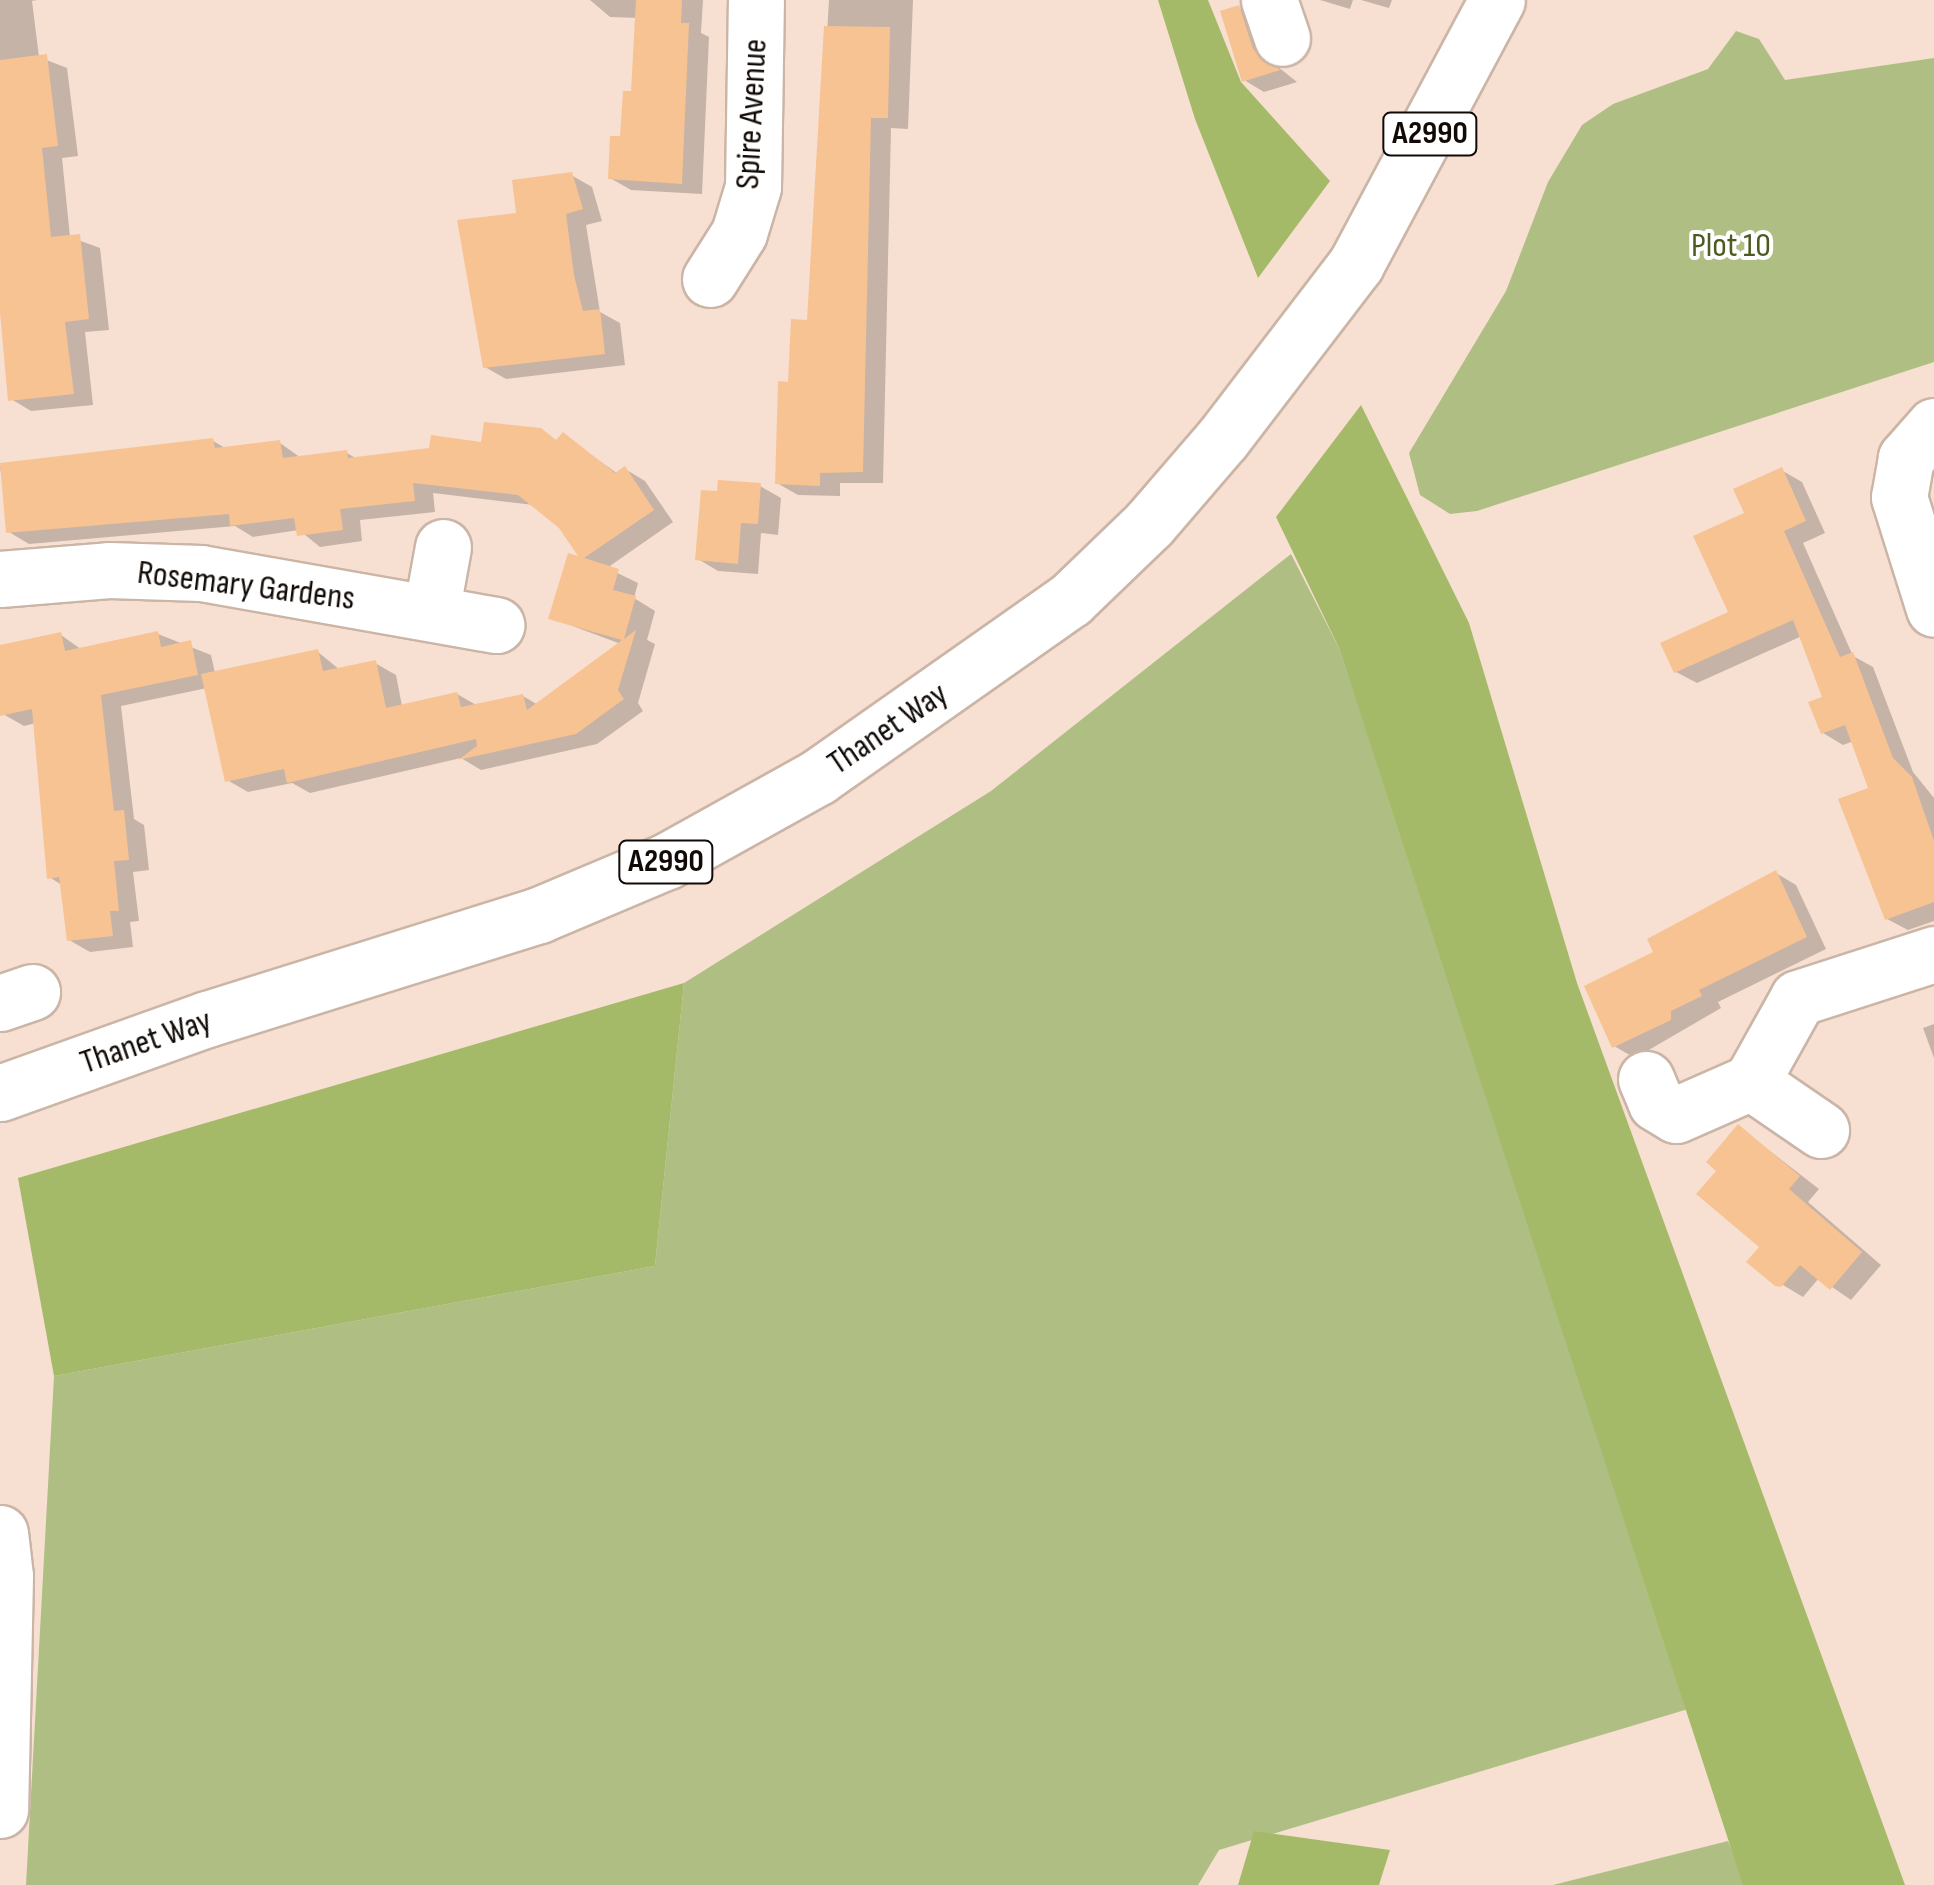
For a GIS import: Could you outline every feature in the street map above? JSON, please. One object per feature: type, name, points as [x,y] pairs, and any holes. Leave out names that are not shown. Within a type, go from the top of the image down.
[{"type":"main road","name":"Spire Avenue","points":[[710,279],[738,233],[753,187],[756,0]]},
{"type":"main road","name":"Thanet Way","points":[[0,1093],[207,1020],[540,915],[729,832],[904,720],[1070,600],[1223,438],[1356,264],[1437,122],[1497,0]]},
{"type":"main road","points":[[1934,426],[1906,458],[1899,497],[1934,609]]},
{"type":"main road","points":[[431,613],[443,548]]},
{"type":"main road","name":"Rosemary Gardens","points":[[0,579],[108,570],[202,572],[496,625]]},
{"type":"main road","points":[[1646,1079],[1656,1104],[1676,1115],[1751,1082],[1798,998],[1934,954]]},
{"type":"main road","points":[[1751,1082],[1821,1130]]},
{"type":"main road","points":[[0,1533],[6,1576],[0,1810]]},
{"type":"green space","points":[[1158,0],[1208,0],[1241,82],[1330,181],[1258,278],[1195,119]]},
{"type":"green space","name":"Plot 10","points":[[1736,31],[1759,39],[1785,80],[1934,58],[1934,362],[1477,511],[1450,514],[1420,495],[1409,453],[1506,291],[1548,182],[1582,125],[1613,104],[1708,69]]},
{"type":"green space","points":[[1361,405],[1469,623],[1577,983],[1905,1885],[1743,1885],[1339,648],[1276,517]]},
{"type":"green space","points":[[1291,554],[1339,648],[1695,1707],[1219,1850],[1198,1885],[26,1885],[54,1376],[655,1266],[684,983],[991,791]]},
{"type":"green space","points":[[684,983],[655,1266],[54,1376],[18,1178]]},
{"type":"green space","points":[[1254,1831],[1390,1850],[1379,1885],[1238,1885]]},
{"type":"green space","points":[[1728,1841],[1747,1885],[1553,1885]]},
{"type":"building","points":[[636,0],[682,0],[681,23],[689,23],[682,184],[608,179],[610,136],[620,136],[623,91],[631,91]]},
{"type":"building","points":[[1239,5],[1253,49],[1280,70],[1242,82],[1220,11]]},
{"type":"building","points":[[824,26],[890,27],[888,118],[871,118],[863,472],[820,473],[820,486],[775,484],[778,381],[788,382],[791,319],[807,320]]},
{"type":"building","points":[[47,54],[58,146],[42,148],[51,237],[80,234],[89,319],[65,322],[74,394],[8,401],[0,312],[0,60]]},
{"type":"building","points":[[572,172],[583,209],[566,214],[574,275],[583,311],[600,309],[605,354],[483,368],[457,220],[516,213],[512,180]]},
{"type":"building","points":[[484,422],[541,428],[556,440],[563,432],[615,473],[625,466],[654,510],[584,558],[619,569],[613,590],[636,596],[624,639],[636,630],[618,690],[624,699],[576,734],[458,760],[477,746],[476,739],[287,783],[284,769],[225,782],[201,674],[318,649],[323,671],[376,660],[386,708],[457,692],[461,707],[523,694],[527,710],[622,640],[548,619],[568,553],[578,556],[559,528],[518,495],[413,483],[415,501],[340,509],[343,530],[297,536],[294,518],[230,526],[229,514],[6,533],[0,463],[213,438],[215,448],[280,440],[283,458],[347,450],[348,458],[429,448],[431,435],[481,442]]},
{"type":"building","points":[[1782,467],[1806,521],[1784,531],[1840,657],[1853,652],[1893,758],[1912,777],[1934,841],[1934,902],[1885,920],[1838,799],[1868,788],[1845,725],[1821,734],[1808,702],[1822,697],[1793,620],[1674,673],[1660,643],[1728,612],[1693,536],[1744,513],[1733,489]]},
{"type":"building","points":[[718,480],[761,483],[758,524],[741,523],[738,564],[695,560],[701,490],[717,491]]},
{"type":"building","points":[[158,631],[161,647],[191,640],[198,675],[101,695],[114,811],[124,810],[129,860],[114,861],[119,911],[110,911],[113,936],[67,941],[59,877],[47,879],[32,709],[0,716],[0,645],[61,632],[65,651]]},
{"type":"building","points":[[1776,870],[1807,937],[1699,990],[1702,996],[1671,1011],[1671,1020],[1612,1048],[1584,986],[1653,952],[1647,939]]},
{"type":"building","points":[[1738,1124],[1800,1176],[1789,1189],[1862,1252],[1830,1290],[1800,1265],[1781,1287],[1775,1286],[1746,1262],[1759,1247],[1696,1194],[1716,1171],[1706,1162]]}]
